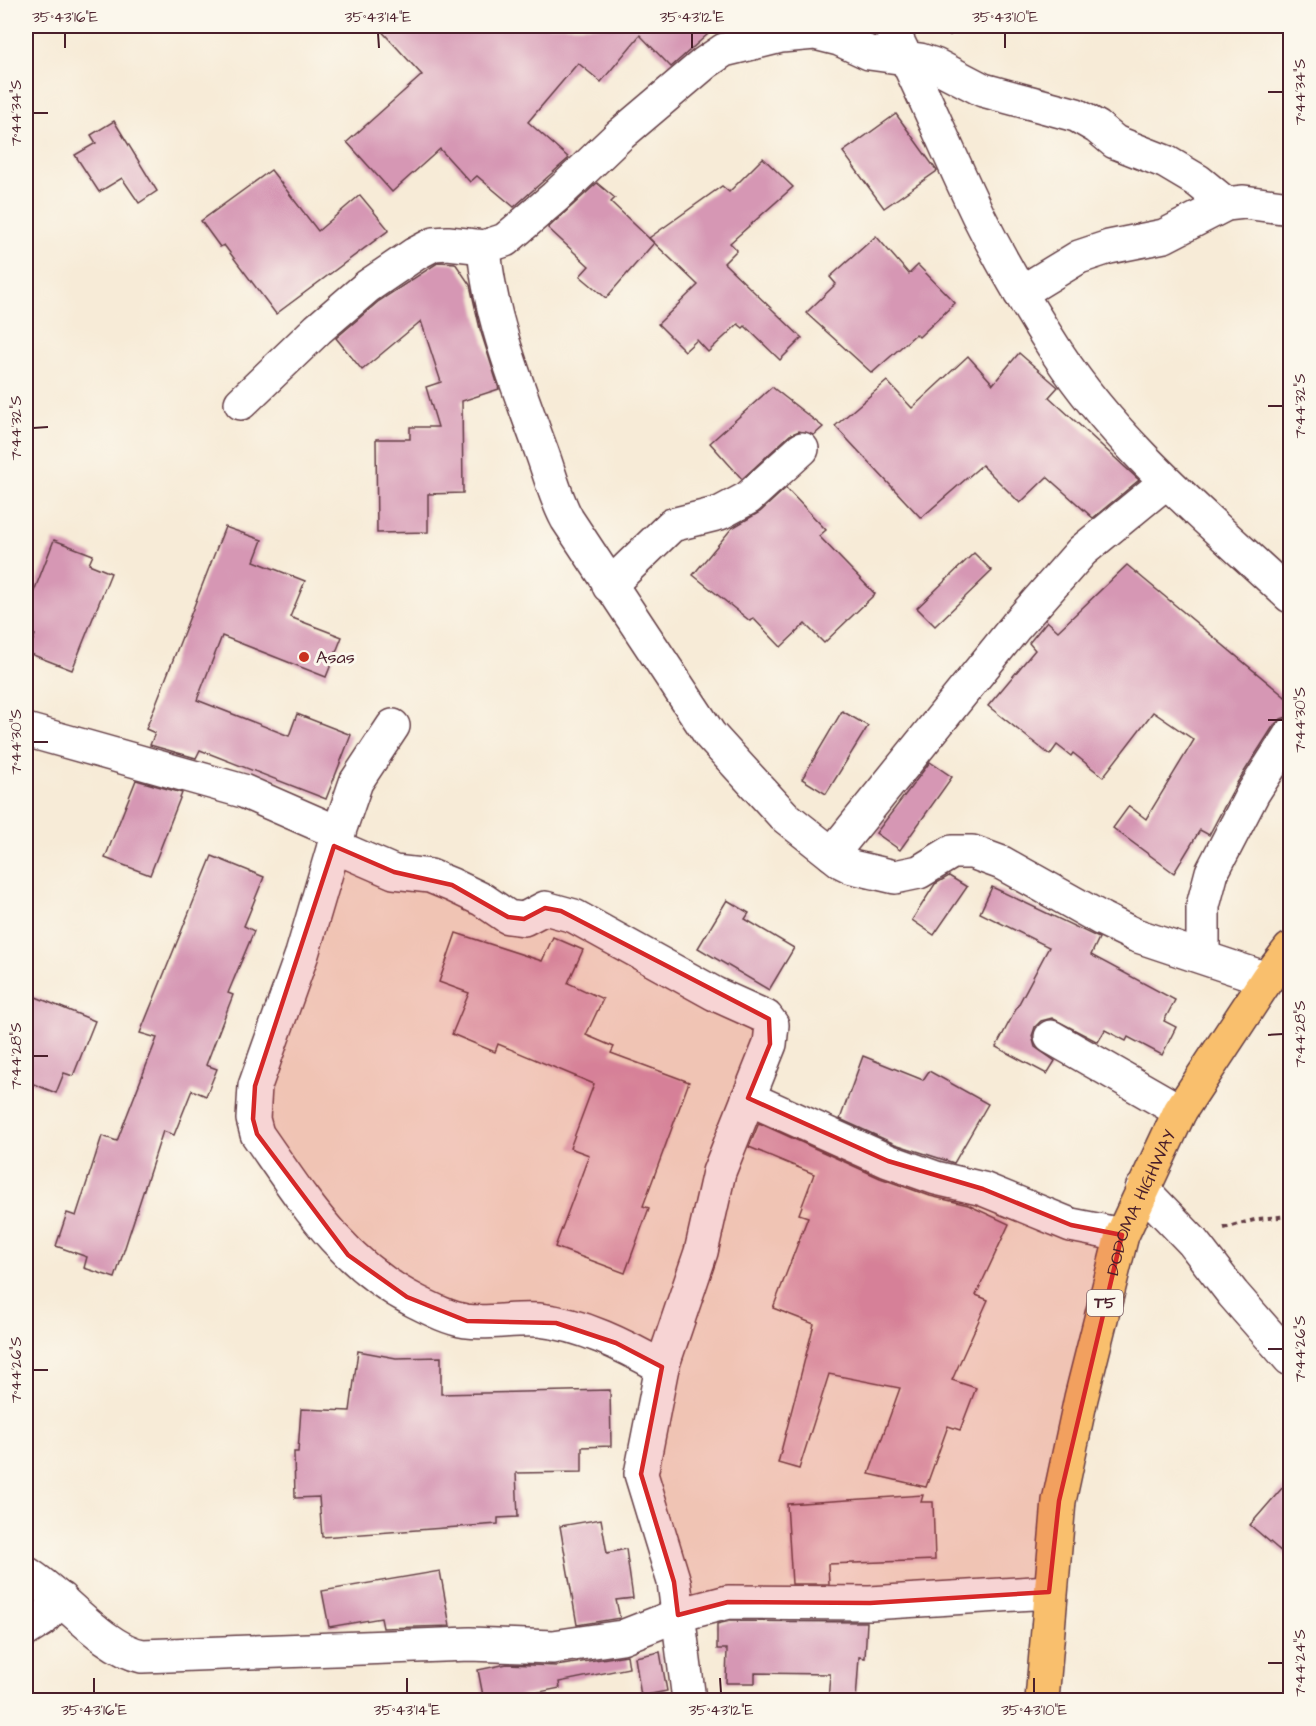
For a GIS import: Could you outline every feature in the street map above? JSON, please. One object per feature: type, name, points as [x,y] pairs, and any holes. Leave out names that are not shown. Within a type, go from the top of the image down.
[{"type":"highway","name":"DODOMA HIGHWAY","points":[[1042,1701],[1050,1615],[1049,1592],[1059,1501],[1081,1398],[1122,1235],[1180,1111],[1267,979],[1290,949]]},
{"type":"street","points":[[890,26],[907,57],[979,216],[1020,293],[1059,355],[1096,405],[1166,482],[1290,596]]},
{"type":"street","points":[[241,403],[326,322],[368,286],[415,254],[439,244],[484,247],[505,240],[520,229],[620,135],[729,38],[815,33],[838,39],[869,53],[907,57],[935,65],[983,90],[1076,115],[1097,127],[1115,142],[1174,166],[1198,181],[1226,204]]},
{"type":"street","points":[[1020,293],[1079,257],[1108,247],[1164,236],[1226,204],[1244,202],[1290,207]]},
{"type":"street","points":[[484,247],[486,275],[492,300],[557,501],[609,586],[710,735],[784,816],[832,855],[852,867],[895,877],[919,872],[952,852],[972,852],[1002,863],[1135,935],[1267,979]]},
{"type":"street","points":[[609,586],[672,525],[679,521],[720,513],[748,498],[802,449]]},
{"type":"street","points":[[832,855],[1016,626],[1082,551],[1166,482]]},
{"type":"street","points":[[393,726],[371,755],[356,782],[336,840],[302,954],[255,1086],[252,1119],[257,1134],[322,1226],[348,1255],[407,1297],[433,1310],[467,1321],[524,1319],[556,1323],[616,1343],[662,1367]]},
{"type":"street","points":[[26,730],[243,791],[394,872],[430,876],[483,900],[508,917],[524,919],[545,908],[574,916],[715,994],[766,1017],[772,1025],[770,1044],[719,1172],[701,1252],[662,1367],[641,1474],[674,1582],[689,1701]]},
{"type":"street","points":[[1203,956],[1203,906],[1212,872],[1253,793],[1290,735]]},
{"type":"street","points":[[1051,1037],[1180,1111]]},
{"type":"street","points":[[748,1098],[888,1161],[936,1178],[983,1189],[1071,1225],[1122,1235]]},
{"type":"street","points":[[1142,1189],[1192,1241],[1233,1294],[1290,1359]]},
{"type":"street","points":[[26,1573],[61,1599],[113,1644],[129,1654],[142,1656],[470,1644],[553,1647],[622,1637],[678,1615],[728,1602],[870,1603],[1049,1592]]},
{"type":"street","points":[[26,1630],[42,1620],[61,1599]]},
{"type":"path","points":[[1192,1241],[1241,1222],[1290,1216]]},
{"type":"highlighted area","points":[[334,846],[394,872],[452,885],[508,917],[524,919],[545,908],[561,911],[769,1019],[770,1044],[748,1098],[888,1161],[983,1189],[1071,1225],[1122,1235],[1059,1501],[1049,1592],[870,1603],[728,1602],[678,1615],[674,1582],[641,1474],[662,1367],[616,1343],[556,1323],[467,1321],[407,1297],[348,1255],[257,1134],[253,1119],[255,1086]]},
{"type":"building","points":[[377,26],[717,26],[671,67],[640,35],[601,82],[578,63],[528,122],[569,158],[514,207],[477,176],[470,182],[440,149],[392,192],[347,142],[422,75]]},
{"type":"building","points":[[896,114],[937,171],[884,208],[843,152]]},
{"type":"building","points":[[114,121],[157,191],[139,203],[122,178],[99,192],[75,155],[96,143],[91,135]]},
{"type":"building","points":[[763,158],[793,187],[730,243],[737,250],[724,263],[802,338],[780,360],[745,326],[743,328],[738,324],[708,352],[697,340],[685,351],[658,324],[698,285],[649,238],[722,186],[729,192]]},
{"type":"building","points":[[271,170],[318,231],[360,195],[389,230],[276,314],[224,245],[220,247],[201,221]]},
{"type":"building","points":[[597,183],[615,198],[611,202],[654,243],[606,298],[580,276],[589,266],[548,228]]},
{"type":"building","points":[[876,236],[909,274],[918,265],[955,303],[919,337],[916,334],[872,373],[806,313],[836,284],[830,277]]},
{"type":"building","points":[[439,262],[455,263],[470,285],[480,329],[499,389],[462,401],[463,493],[428,494],[428,532],[377,533],[376,439],[410,439],[410,427],[438,427],[426,387],[441,382],[421,321],[362,370],[336,338],[379,301]]},
{"type":"building","points":[[1019,353],[1058,387],[1049,397],[1139,480],[1093,518],[1047,477],[1020,503],[982,465],[921,518],[835,426],[887,381],[912,408],[968,356],[993,384]]},
{"type":"building","points":[[772,387],[823,427],[814,435],[799,431],[790,435],[742,479],[710,443]]},
{"type":"building","points":[[786,488],[826,530],[819,536],[875,594],[824,643],[805,624],[781,647],[753,618],[750,621],[693,575],[732,528],[760,512]]},
{"type":"building","name":"Asas","points":[[225,527],[262,540],[254,561],[305,581],[290,617],[342,637],[326,677],[222,636],[197,700],[289,736],[297,714],[351,735],[326,799],[200,750],[196,758],[150,745],[155,733],[146,729]]},
{"type":"building","points":[[54,540],[93,555],[89,564],[111,573],[72,670],[28,653],[35,635],[26,631],[26,612]]},
{"type":"building","points":[[974,553],[992,571],[935,626],[917,608]]},
{"type":"building","points":[[1127,565],[1290,701],[1290,716],[1274,725],[1237,783],[1209,835],[1200,830],[1174,873],[1113,828],[1129,806],[1146,819],[1194,740],[1153,712],[1103,777],[1073,753],[1071,756],[1057,745],[1050,755],[988,706],[1035,650],[1029,643],[1047,621],[1058,631]]},
{"type":"building","points":[[842,711],[868,726],[826,794],[802,779]]},
{"type":"building","points":[[930,762],[952,777],[900,850],[876,833]]},
{"type":"building","points":[[136,780],[182,793],[150,875],[105,858]]},
{"type":"building","points":[[212,856],[264,877],[244,926],[254,931],[228,993],[233,995],[206,1065],[217,1069],[206,1096],[192,1090],[174,1135],[163,1131],[115,1278],[84,1268],[87,1257],[56,1246],[67,1213],[76,1216],[102,1136],[117,1141],[157,1038],[140,1033]]},
{"type":"building","points":[[949,876],[967,887],[934,935],[912,920],[935,884]]},
{"type":"building","points":[[992,887],[1099,938],[1091,955],[1175,1000],[1164,1021],[1176,1027],[1162,1055],[1128,1037],[1126,1041],[1105,1030],[1098,1042],[1052,1018],[1041,1021],[1035,1027],[1032,1036],[1035,1047],[1055,1061],[1047,1074],[996,1047],[1049,947],[980,913]]},
{"type":"building","points":[[727,900],[749,913],[745,919],[794,948],[769,990],[698,948]]},
{"type":"building","points":[[456,933],[542,961],[553,937],[583,950],[568,983],[603,999],[586,1035],[614,1047],[611,1053],[689,1082],[643,1206],[649,1208],[625,1273],[555,1247],[589,1155],[570,1148],[594,1084],[498,1044],[495,1052],[452,1034],[469,993],[439,982]]},
{"type":"building","points":[[26,993],[95,1021],[73,1076],[64,1073],[56,1093],[26,1081]]},
{"type":"building","points":[[863,1056],[923,1080],[929,1071],[988,1104],[954,1163],[895,1144],[840,1119]]},
{"type":"building","points":[[759,1123],[880,1178],[930,1196],[968,1205],[1009,1224],[976,1295],[988,1300],[952,1380],[976,1388],[960,1430],[948,1426],[926,1487],[869,1474],[900,1388],[829,1374],[799,1469],[778,1463],[814,1324],[773,1308],[808,1217],[799,1214],[814,1174],[749,1147]]},
{"type":"building","points":[[358,1351],[396,1358],[441,1357],[441,1394],[610,1390],[611,1446],[582,1447],[582,1472],[516,1473],[518,1517],[498,1518],[498,1524],[322,1537],[319,1497],[295,1498],[294,1452],[298,1452],[301,1409],[350,1411]]},
{"type":"building","points":[[1290,1479],[1290,1559],[1250,1525]]},
{"type":"building","points":[[923,1495],[921,1502],[933,1502],[935,1560],[828,1564],[829,1584],[792,1584],[787,1504]]},
{"type":"building","points":[[601,1519],[607,1553],[626,1549],[633,1598],[616,1600],[620,1618],[577,1625],[560,1526]]},
{"type":"building","points":[[440,1571],[450,1626],[383,1628],[381,1618],[329,1627],[322,1591]]},
{"type":"building","points":[[730,1621],[867,1622],[865,1658],[859,1657],[856,1701],[828,1701],[830,1674],[755,1673],[755,1683],[726,1683],[727,1649],[717,1649],[717,1624]]},
{"type":"building","points":[[660,1652],[667,1691],[641,1696],[635,1657]]},
{"type":"building","points":[[627,1655],[629,1668],[559,1682],[560,1688],[520,1696],[521,1701],[484,1701],[478,1670],[507,1664],[556,1666]]},
{"type":"place","name":"Asas","points":[[304,657]]}]
